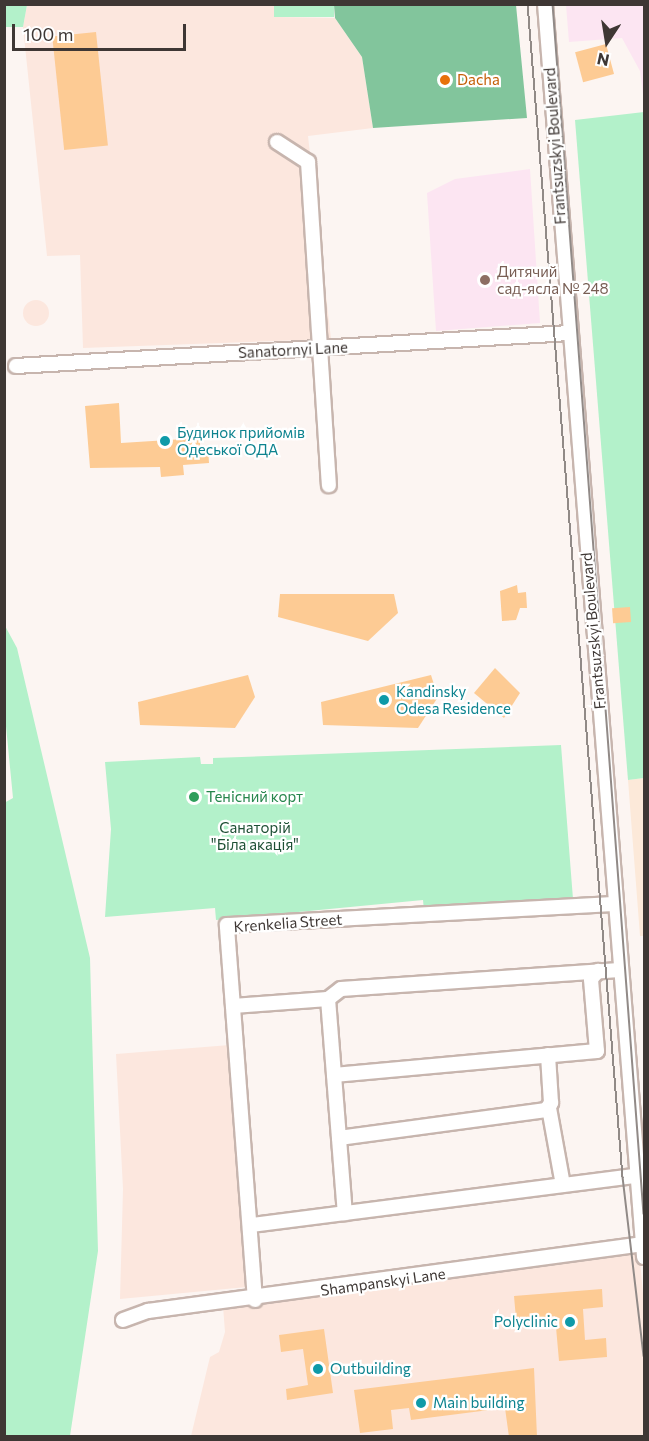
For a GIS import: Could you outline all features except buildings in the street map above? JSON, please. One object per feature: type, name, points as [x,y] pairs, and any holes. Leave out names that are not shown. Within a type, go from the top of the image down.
[{"type":"street","name":"Frantsuzskyi Boulevard","points":[[545,4],[635,1176],[644,1250]]},
{"type":"street","points":[[277,142],[308,162],[330,485]]},
{"type":"street","name":"Sanatornyi Lane","points":[[16,366],[570,333]]},
{"type":"street","name":"Krenkelia Street","points":[[255,1300],[252,1225],[227,926],[615,904]]},
{"type":"street","points":[[233,1005],[328,999],[341,989],[619,970]]},
{"type":"street","points":[[334,1075],[597,1051],[591,979],[598,971]]},
{"type":"street","points":[[328,999],[345,1213]]},
{"type":"street","points":[[548,1055],[549,1108],[562,1185]]},
{"type":"street","points":[[339,1138],[549,1108]]},
{"type":"street","points":[[252,1225],[635,1176]]},
{"type":"street","name":"Shampanskyi Lane","points":[[123,1320],[148,1311],[255,1300],[644,1250]]},
{"type":"shaded area","points":[[274,4],[276,17],[335,18],[362,57],[373,128],[308,136],[331,339],[83,348],[80,255],[47,256],[23,27],[27,5]]},
{"type":"shaded area","points":[[566,5],[644,5],[644,102],[640,71],[622,38],[569,42]]},
{"type":"shaded area","name":"Дитячий сад-ясла № 248","points":[[530,169],[540,323],[436,331],[427,193],[455,179]]},
{"type":"shaded area","points":[[36,300],[45,304],[49,313],[45,322],[36,326],[27,322],[23,313],[27,304]]},
{"type":"shaded area","points":[[644,778],[644,936],[640,936],[628,780]]},
{"type":"shaded area","points":[[230,1045],[247,1287],[120,1299],[123,1189],[116,1054]]},
{"type":"shaded area","points":[[639,1249],[644,1305],[644,1436],[191,1436],[210,1357],[219,1352],[225,1332],[223,1306]]},
{"type":"green space","points":[[5,4],[27,5],[23,27],[5,27]]},
{"type":"green space","points":[[274,5],[334,5],[334,17],[274,17]]},
{"type":"green space","name":"Dacha","points":[[334,5],[516,5],[527,118],[373,128],[362,57],[335,18]]},
{"type":"green space","points":[[644,112],[644,778],[628,780],[575,120]]},
{"type":"green space","points":[[4,624],[17,648],[90,958],[98,1251],[70,1436],[5,1436],[4,803],[13,798],[5,716]]},
{"type":"green space","name":"Санаторій \"Біла акація\"","points":[[561,745],[573,899],[424,911],[423,900],[216,920],[215,908],[105,917],[111,829],[105,762],[200,757],[201,764],[213,764],[213,758]]},
{"type":"tram line","points":[[528,4],[623,1177],[644,1356]]},
{"type":"tram line","points":[[553,4],[644,1214]]},
{"type":"place","name":"Dacha","points":[[445,80]]},
{"type":"place","name":"Дитячий сад-ясла № 248","points":[[485,280]]},
{"type":"place","name":"Будинок прийомів Одеської ОДА","points":[[165,441]]},
{"type":"place","name":"Kandinsky Odesa Residence","points":[[384,700]]},
{"type":"place","name":"Тенісний корт","points":[[194,797]]},
{"type":"place","name":"Polyclinic","points":[[570,1322]]},
{"type":"place","name":"Outbuilding","points":[[318,1369]]},
{"type":"place","name":"Main building","points":[[421,1403]]}]
